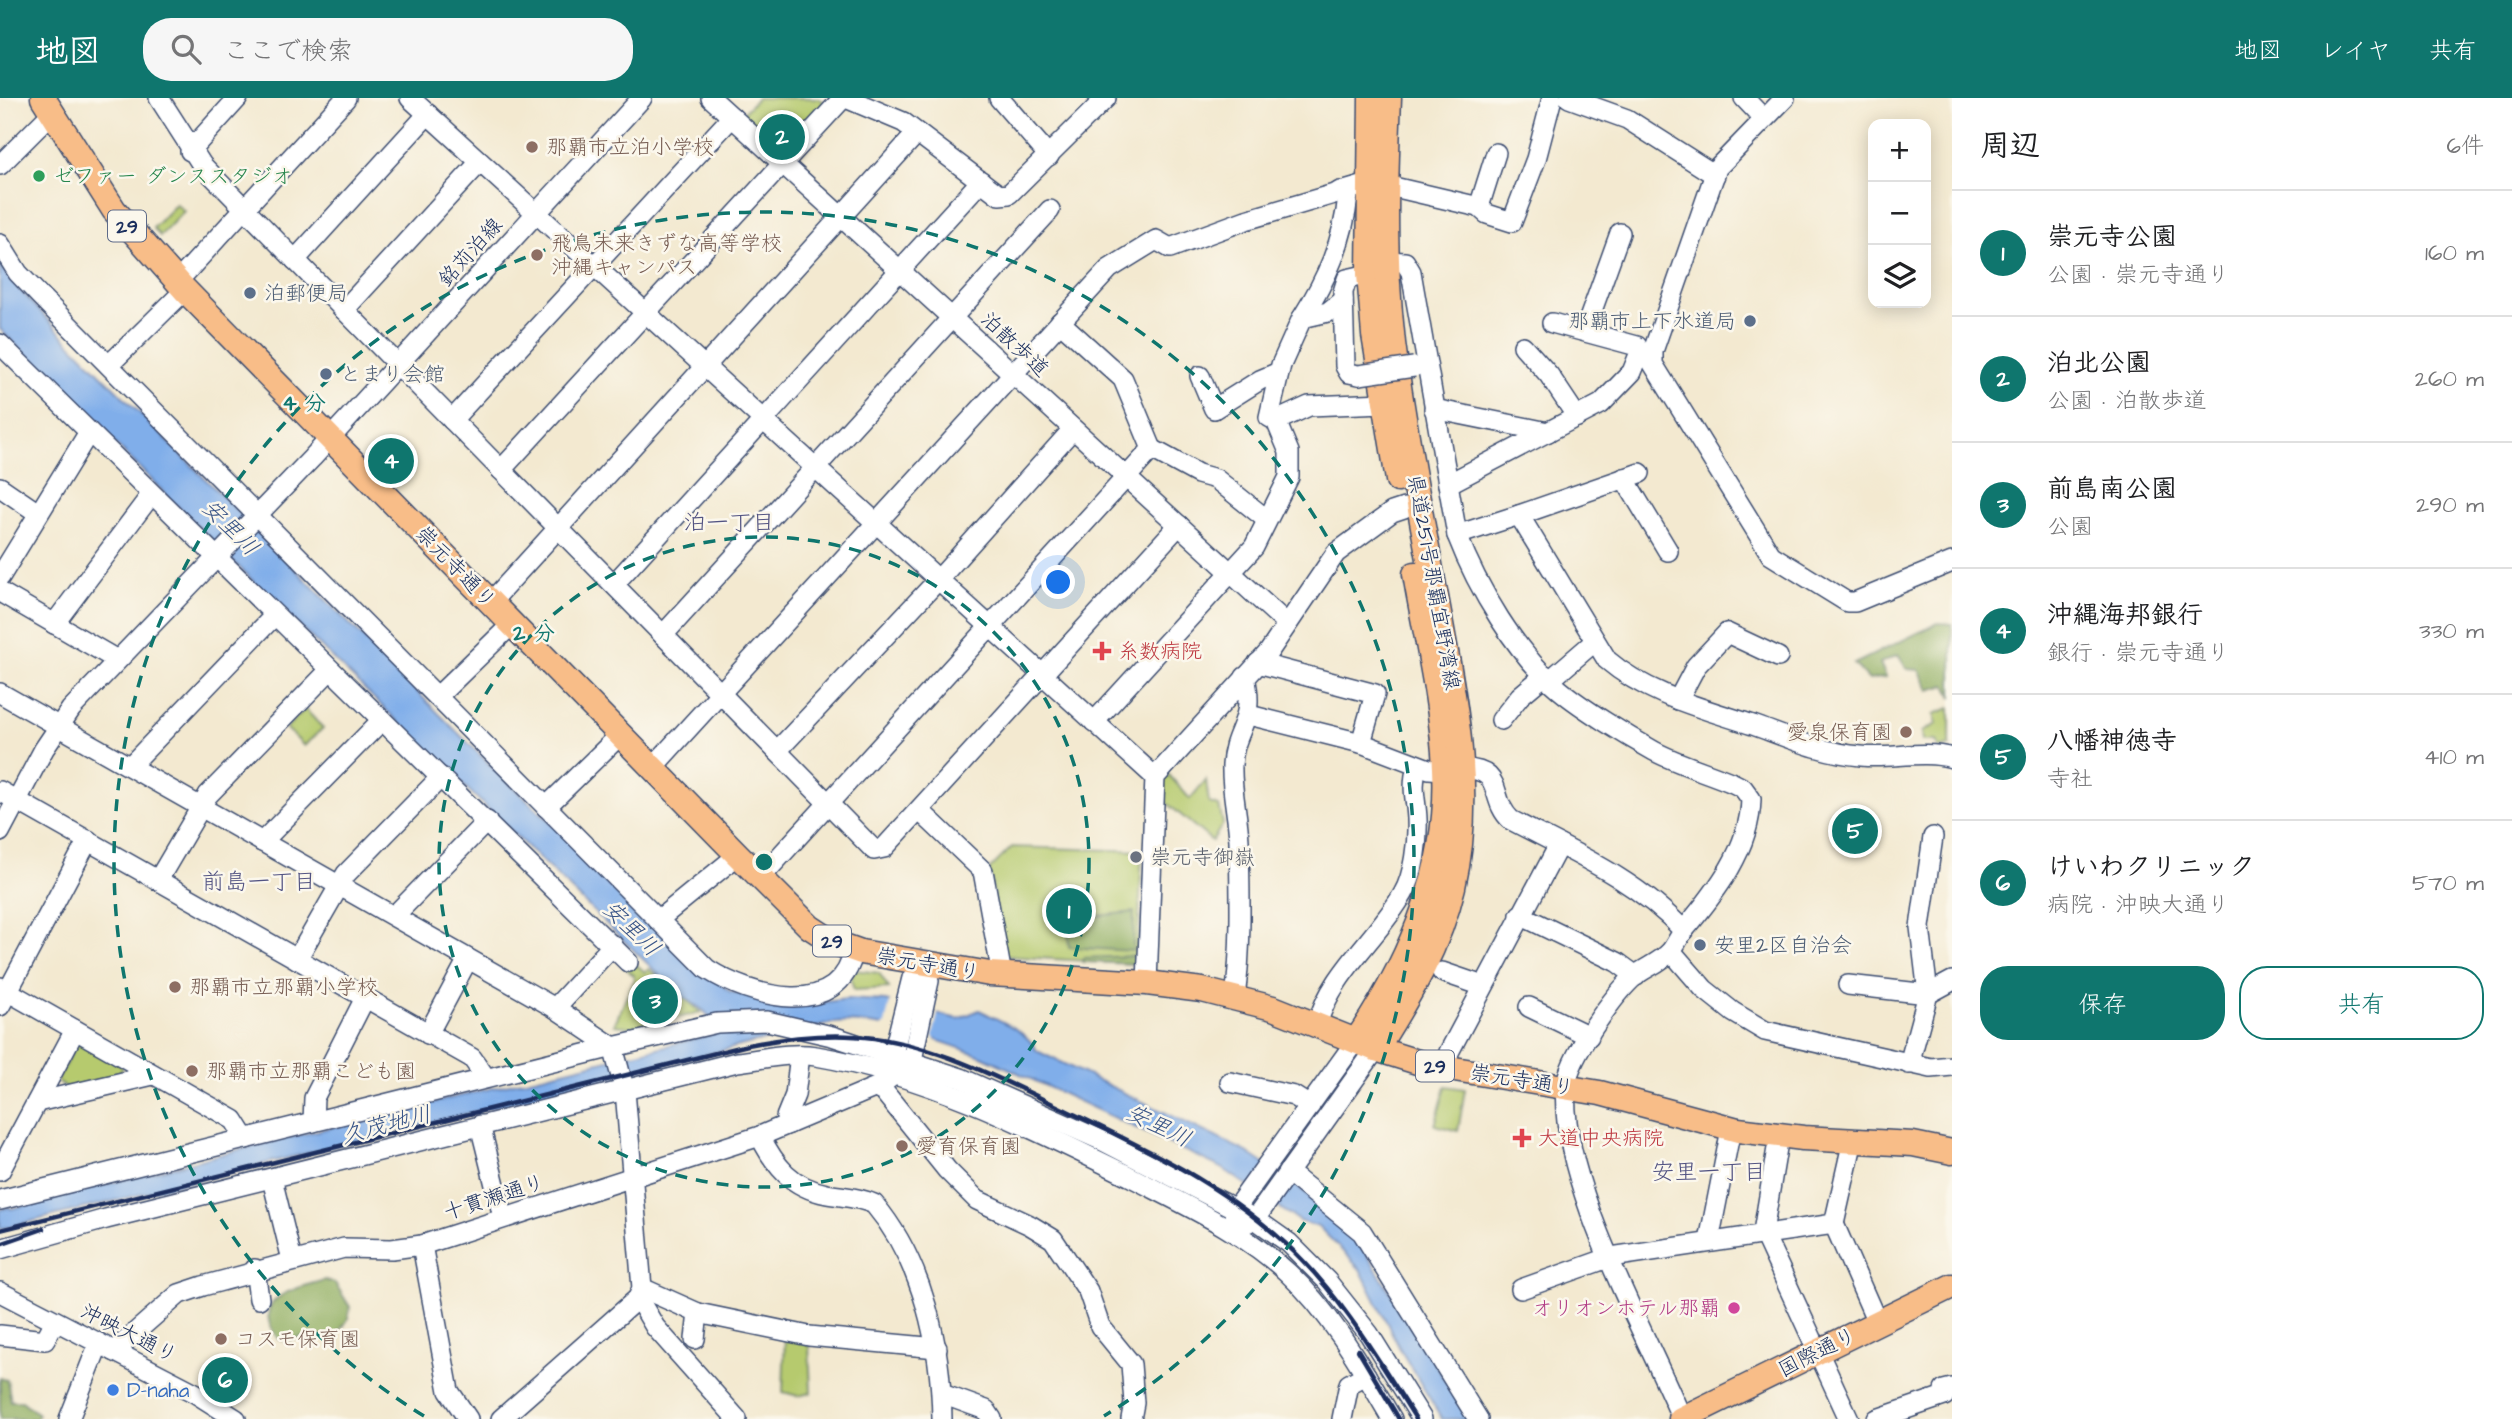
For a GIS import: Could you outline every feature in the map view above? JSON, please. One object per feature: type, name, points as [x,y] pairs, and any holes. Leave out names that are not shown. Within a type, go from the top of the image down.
[{"type":"main road","name":"県道251号那覇宜野湾線","points":[[1371,98],[1385,403],[1439,713],[1454,770]]},
{"type":"main road","name":"県道251号那覇宜野湾線","points":[[1377,184],[1389,98]]},
{"type":"main road","name":"崇元寺通り","points":[[47,105],[114,210],[181,286],[738,855],[810,927],[833,942],[854,950],[1002,975],[1147,983],[1235,998],[1317,1025],[1366,1045],[1446,1068],[1566,1086],[1731,1129],[1779,1136],[1913,1143],[1952,1152]]},
{"type":"main road","name":"県道251号那覇宜野湾線","points":[[1366,1045],[1427,961],[1447,909],[1461,841],[1454,770],[1456,710],[1377,267]]},
{"type":"main road","name":"国際通り","points":[[1682,1419],[1952,1286]]},
{"type":"street","points":[[159,98],[190,151],[244,209],[874,850],[884,848],[1179,525]]},
{"type":"street","points":[[190,151],[238,98]]},
{"type":"street","points":[[109,365],[181,286],[244,209],[346,98]]},
{"type":"street","points":[[410,98],[1155,777]]},
{"type":"street","name":"銘苅泊線","points":[[0,832],[8,795],[58,726],[117,660],[331,438],[642,98]]},
{"type":"street","name":"泊散歩道","points":[[711,98],[1073,429],[1127,475],[1287,624]]},
{"type":"street","points":[[501,470],[844,98],[903,122],[999,195],[1009,194],[1101,100]]},
{"type":"street","points":[[999,98],[1049,156]]},
{"type":"street","points":[[653,767],[1109,269],[1156,240],[1170,248],[1246,220],[1340,191],[1377,184],[1479,207],[1487,214],[1512,222],[1536,159],[1552,98]]},
{"type":"street","points":[[1569,98],[1627,120],[1715,175]]},
{"type":"street","points":[[1744,98],[1764,119]]},
{"type":"street","points":[[1785,98],[1720,163],[1653,351],[1656,370],[1771,555],[1847,602],[1855,602],[1952,562]]},
{"type":"street","points":[[0,165],[47,105]]},
{"type":"street","points":[[295,260],[428,114]]},
{"type":"street","points":[[452,420],[732,117]]},
{"type":"street","points":[[491,603],[557,527],[918,134]]},
{"type":"street","points":[[1479,207],[1496,153]]},
{"type":"street","points":[[345,310],[480,162]]},
{"type":"street","points":[[614,584],[981,181]]},
{"type":"street","points":[[1094,722],[1254,547],[1266,519],[1283,494],[1289,469],[1289,452],[1276,421],[1269,417],[1279,372],[1291,337],[1328,277],[1346,216],[1348,195],[1340,191]]},
{"type":"street","points":[[663,635],[1050,210]]},
{"type":"street","points":[[1585,330],[1620,233]]},
{"type":"street","points":[[0,244],[18,273],[255,518],[439,695],[697,961],[716,975],[740,987],[780,998],[801,998],[822,992],[849,971],[854,950]]},
{"type":"street","points":[[1420,366],[1359,376],[1349,373],[1345,366],[1343,300],[1347,279],[1377,267],[1405,262],[1411,272],[1420,366],[1434,409],[1457,535],[1471,571],[1489,603],[1559,690],[1655,752],[1733,783],[1748,793],[1751,812],[1744,841],[1702,910],[1671,951],[1636,976],[1589,1036],[1572,1061],[1566,1086],[1568,1127],[1577,1176],[1682,1419]]},
{"type":"street","points":[[1302,318],[1328,312],[1343,300]]},
{"type":"street","points":[[1060,322],[1123,379],[1152,449],[1198,474],[1216,479],[1266,519]]},
{"type":"street","points":[[1448,484],[1601,404],[1632,372],[1640,351],[1630,342],[1552,323]]},
{"type":"street","points":[[0,345],[151,495],[219,555],[274,616],[487,821],[628,962]]},
{"type":"street","points":[[1523,346],[1549,375],[1577,417]]},
{"type":"street","points":[[1200,376],[1214,409],[1260,380],[1279,372]]},
{"type":"street","points":[[1276,421],[1316,404],[1385,403]]},
{"type":"street","points":[[1434,409],[1548,432]]},
{"type":"street","points":[[778,751],[938,580],[1073,429]]},
{"type":"street","points":[[0,578],[89,432]]},
{"type":"street","points":[[761,877],[1152,449]]},
{"type":"street","points":[[1457,535],[1632,476],[1668,551]]},
{"type":"street","points":[[0,487],[38,513]]},
{"type":"street","points":[[54,624],[151,495]]},
{"type":"street","points":[[1147,983],[1155,777],[1252,670],[1336,553],[1392,512],[1404,508]]},
{"type":"street","points":[[1519,515],[1594,642],[1607,660],[1627,678],[1678,700],[1820,750],[1862,756],[1932,755],[1952,758]]},
{"type":"street","points":[[0,592],[117,660]]},
{"type":"street","points":[[130,766],[274,616]]},
{"type":"street","points":[[439,695],[512,624]]},
{"type":"street","points":[[1678,700],[1696,666],[1727,632],[1778,657]]},
{"type":"street","points":[[1501,720],[1520,695],[1594,642]]},
{"type":"street","points":[[158,880],[200,806],[330,670]]},
{"type":"street","points":[[1235,998],[1239,954],[1239,838],[1232,762],[1248,715],[1252,670]]},
{"type":"street","points":[[1252,670],[1375,694],[1361,743]]},
{"type":"street","points":[[0,693],[555,1008],[615,1050],[624,1085],[640,1293],[654,1327],[737,1419]]},
{"type":"street","points":[[1248,715],[1361,743],[1417,766],[1454,770],[1475,768],[1487,774],[1497,788],[1504,813],[1559,845],[1597,863],[1663,909],[1684,931]]},
{"type":"street","points":[[262,842],[382,720]]},
{"type":"street","points":[[546,807],[621,734]]},
{"type":"street","points":[[1317,1025],[1321,1010],[1342,975],[1403,894],[1417,828],[1412,785],[1417,766]]},
{"type":"street","points":[[297,958],[338,884],[441,777]]},
{"type":"street","points":[[8,795],[472,1058],[486,1078]]},
{"type":"street","points":[[919,810],[983,871],[1002,975]]},
{"type":"street","points":[[394,916],[487,821]]},
{"type":"street","points":[[1909,1063],[1928,994],[1920,927],[1933,838]]},
{"type":"street","points":[[88,840],[3,995],[75,1030],[234,1120],[246,1139]]},
{"type":"street","points":[[1446,1068],[1449,1052],[1559,845]]},
{"type":"street","points":[[658,920],[738,855]]},
{"type":"street","points":[[1520,915],[1617,962],[1636,976]]},
{"type":"street","points":[[555,1008],[613,945]]},
{"type":"street","points":[[1671,951],[1704,989],[1733,1012],[1765,1031],[1941,1070],[1952,1066]]},
{"type":"street","points":[[428,1034],[468,959]]},
{"type":"street","points":[[912,1060],[917,1040],[912,978],[925,963]]},
{"type":"street","points":[[1442,972],[1483,986]]},
{"type":"street","points":[[1848,985],[1928,994],[1952,981]]},
{"type":"street","points":[[313,1122],[314,1098],[365,998]]},
{"type":"street","points":[[895,1076],[895,1045],[915,1003]]},
{"type":"street","points":[[1529,1007],[1589,1036]]},
{"type":"street","points":[[0,1200],[486,1078],[615,1050],[690,1029],[741,1020],[767,1021],[832,1036],[895,1045],[912,1060],[1027,1106],[1242,1200],[1260,1211],[1327,1281],[1369,1334],[1422,1419]]},
{"type":"street","points":[[0,1169],[75,1030]]},
{"type":"street","points":[[1231,1231],[1260,1211],[1310,1106],[1366,1045]]},
{"type":"street","points":[[1231,1231],[1242,1200],[1281,1170],[1366,1045]]},
{"type":"street","points":[[789,1124],[786,1117],[795,1095],[800,1055]]},
{"type":"street","points":[[0,1249],[71,1227],[272,1180],[624,1085],[737,1062],[800,1055],[895,1076],[959,1097],[1010,1119],[1231,1231],[1276,1262],[1302,1286],[1331,1321],[1392,1419]]},
{"type":"street","name":"十貫瀬通り","points":[[106,1347],[179,1294],[255,1269],[344,1248],[392,1249],[422,1245],[760,1136],[876,1088],[895,1076],[912,1060]]},
{"type":"street","points":[[37,1102],[153,1074]]},
{"type":"street","points":[[1230,1082],[1294,1096],[1310,1106]]},
{"type":"street","points":[[876,1088],[885,1093],[947,1170],[976,1200],[1053,1239],[1088,1291],[1100,1326],[1131,1364],[1134,1403],[1131,1419]]},
{"type":"street","points":[[480,1125],[503,1217]]},
{"type":"street","points":[[1709,1241],[1731,1129]]},
{"type":"street","points":[[760,1136],[774,1164],[786,1176],[824,1193],[874,1203],[893,1228],[917,1284],[937,1348],[942,1419]]},
{"type":"street","points":[[1779,1136],[1763,1232],[1849,1419]]},
{"type":"street","points":[[1853,1140],[1833,1224],[1877,1322]]},
{"type":"street","points":[[1281,1170],[1362,1232],[1478,1419]]},
{"type":"street","points":[[272,1180],[292,1260]]},
{"type":"street","points":[[1521,1289],[1611,1257],[1763,1232],[1833,1224]]},
{"type":"street","points":[[422,1245],[449,1391],[468,1419]]},
{"type":"street","points":[[255,1269],[259,1299]]},
{"type":"street","name":"沖映大通り","points":[[0,1292],[195,1393],[236,1419]]},
{"type":"street","points":[[640,1293],[698,1313],[809,1336],[937,1348]]},
{"type":"street","points":[[501,1419],[640,1293]]},
{"type":"street","points":[[695,1339],[698,1313]]},
{"type":"street","points":[[0,1335],[45,1340],[55,1321]]},
{"type":"street","points":[[69,1419],[106,1347]]},
{"type":"street","points":[[1342,1419],[1349,1384],[1366,1375]]},
{"type":"street","points":[[942,1394],[986,1410],[992,1419]]},
{"type":"street","points":[[1877,1419],[1949,1394]]},
{"type":"green space","points":[[757,98],[818,98],[830,106],[782,158],[741,115]]},
{"type":"green space","points":[[176,204],[184,211],[160,236],[153,228]]},
{"type":"green space","points":[[1938,623],[1952,624],[1952,697],[1946,685],[1929,690],[1919,670],[1907,669],[1898,655],[1880,663],[1886,677],[1869,680],[1854,664]]},
{"type":"green space","points":[[1950,708],[1950,746],[1939,749],[1936,741],[1923,741],[1922,732],[1937,724],[1934,714]]},
{"type":"green space","points":[[305,709],[323,728],[304,746],[286,728]]},
{"type":"green space","points":[[1169,775],[1190,799],[1206,780],[1209,803],[1219,806],[1223,824],[1212,841],[1163,800],[1163,780]]},
{"type":"green space","points":[[1012,847],[1142,851],[1137,964],[1004,956],[989,870]]},
{"type":"green space","points":[[1134,912],[1133,951],[1069,947],[1067,919]]},
{"type":"green space","points":[[1137,956],[1137,964],[1083,962],[1083,958]]},
{"type":"green space","points":[[631,960],[645,972],[649,969],[701,1012],[639,1028],[614,1025],[634,981],[634,976],[625,967]]},
{"type":"green space","points":[[854,970],[879,973],[889,988],[854,990],[851,980]]},
{"type":"green space","points":[[84,1042],[122,1065],[121,1076],[67,1089],[57,1081],[75,1045]]},
{"type":"green space","points":[[1446,1086],[1465,1089],[1458,1131],[1435,1125]]},
{"type":"green space","points":[[325,1280],[335,1283],[350,1307],[348,1319],[336,1337],[312,1335],[287,1341],[278,1339],[270,1325],[268,1314],[271,1305],[288,1292]]},
{"type":"green space","points":[[785,1336],[809,1345],[811,1393],[798,1396],[783,1392]]},
{"type":"green space","points":[[0,1378],[7,1380],[11,1401],[22,1401],[38,1414],[36,1419],[0,1419]]},
{"type":"water","points":[[0,263],[7,276],[65,338],[488,763],[729,991],[774,1004],[796,1006],[847,999],[885,1001],[958,1019],[979,1010],[1020,1032],[1037,1051],[1247,1152],[1301,1189],[1353,1232],[1469,1419],[1442,1419],[1400,1349],[1360,1269],[1319,1227],[1299,1221],[1222,1168],[984,1057],[929,1038],[869,1024],[833,1023],[0,1229],[0,1210],[9,1207],[11,1209],[238,1150],[711,1035],[714,1029],[712,1020],[704,1011],[677,992],[586,904],[254,582],[0,329]]},
{"type":"pier","points":[[891,998],[939,1009],[933,1036],[938,1045],[878,1030],[885,1024]]},
{"type":"railway","points":[[0,1230],[748,1045],[811,1036],[874,1038],[922,1048],[991,1075],[1178,1166],[1234,1202],[1287,1245],[1324,1284],[1357,1328],[1416,1419]]},
{"type":"railway","points":[[0,1244],[43,1229]]},
{"type":"railway","points":[[1358,1350],[1399,1419]]},
{"type":"place","name":"泊北公園","points":[[782,137]]},
{"type":"place","name":"那覇市立泊小学校","points":[[532,147]]},
{"type":"place","name":"ゼファー ダンススタジオ","points":[[39,176]]},
{"type":"place","name":"飛鳥未来きずな高等学校 沖縄キャンパス","points":[[537,255]]},
{"type":"place","name":"泊郵便局","points":[[250,293]]},
{"type":"place","name":"那覇市上下水道局","points":[[1750,321]]},
{"type":"place","name":"とまり会館","points":[[326,374]]},
{"type":"place","name":"沖縄海邦銀行","points":[[391,461]]},
{"type":"place","name":"糸数病院","points":[[1102,651]]},
{"type":"place","name":"愛泉保育園","points":[[1906,732]]},
{"type":"place","name":"八幡神徳寺","points":[[1855,831]]},
{"type":"place","name":"崇元寺御嶽","points":[[1136,857]]},
{"type":"place","name":"崇元寺公園","points":[[1069,911]]},
{"type":"place","name":"安里2区自治会","points":[[1700,945]]},
{"type":"place","name":"那覇市立那覇小学校","points":[[175,987]]},
{"type":"place","name":"前島南公園","points":[[655,1001]]},
{"type":"place","name":"那覇市立那覇こども園","points":[[192,1071]]},
{"type":"place","name":"大道中央病院","points":[[1522,1138]]},
{"type":"place","name":"愛育保育園","points":[[902,1146]]},
{"type":"place","name":"オリオンホテル那覇","points":[[1734,1308]]},
{"type":"place","name":"コスモ保育園","points":[[221,1339]]},
{"type":"place","name":"けいわクリニック","points":[[225,1380]]},
{"type":"place","name":"D-naha","points":[[113,1390]]},
{"type":"district","name":"泊一丁目","points":[[729,522]]},
{"type":"district","name":"前島一丁目","points":[[259,881]]},
{"type":"district","name":"安里一丁目","points":[[1709,1171]]},
{"type":"water label","name":"安里川","points":[[231,527]]},
{"type":"water label","name":"安里川","points":[[632,928]]},
{"type":"water label","name":"久茂地川","points":[[386,1124]]},
{"type":"water label","name":"安里川","points":[[1159,1125]]}]
